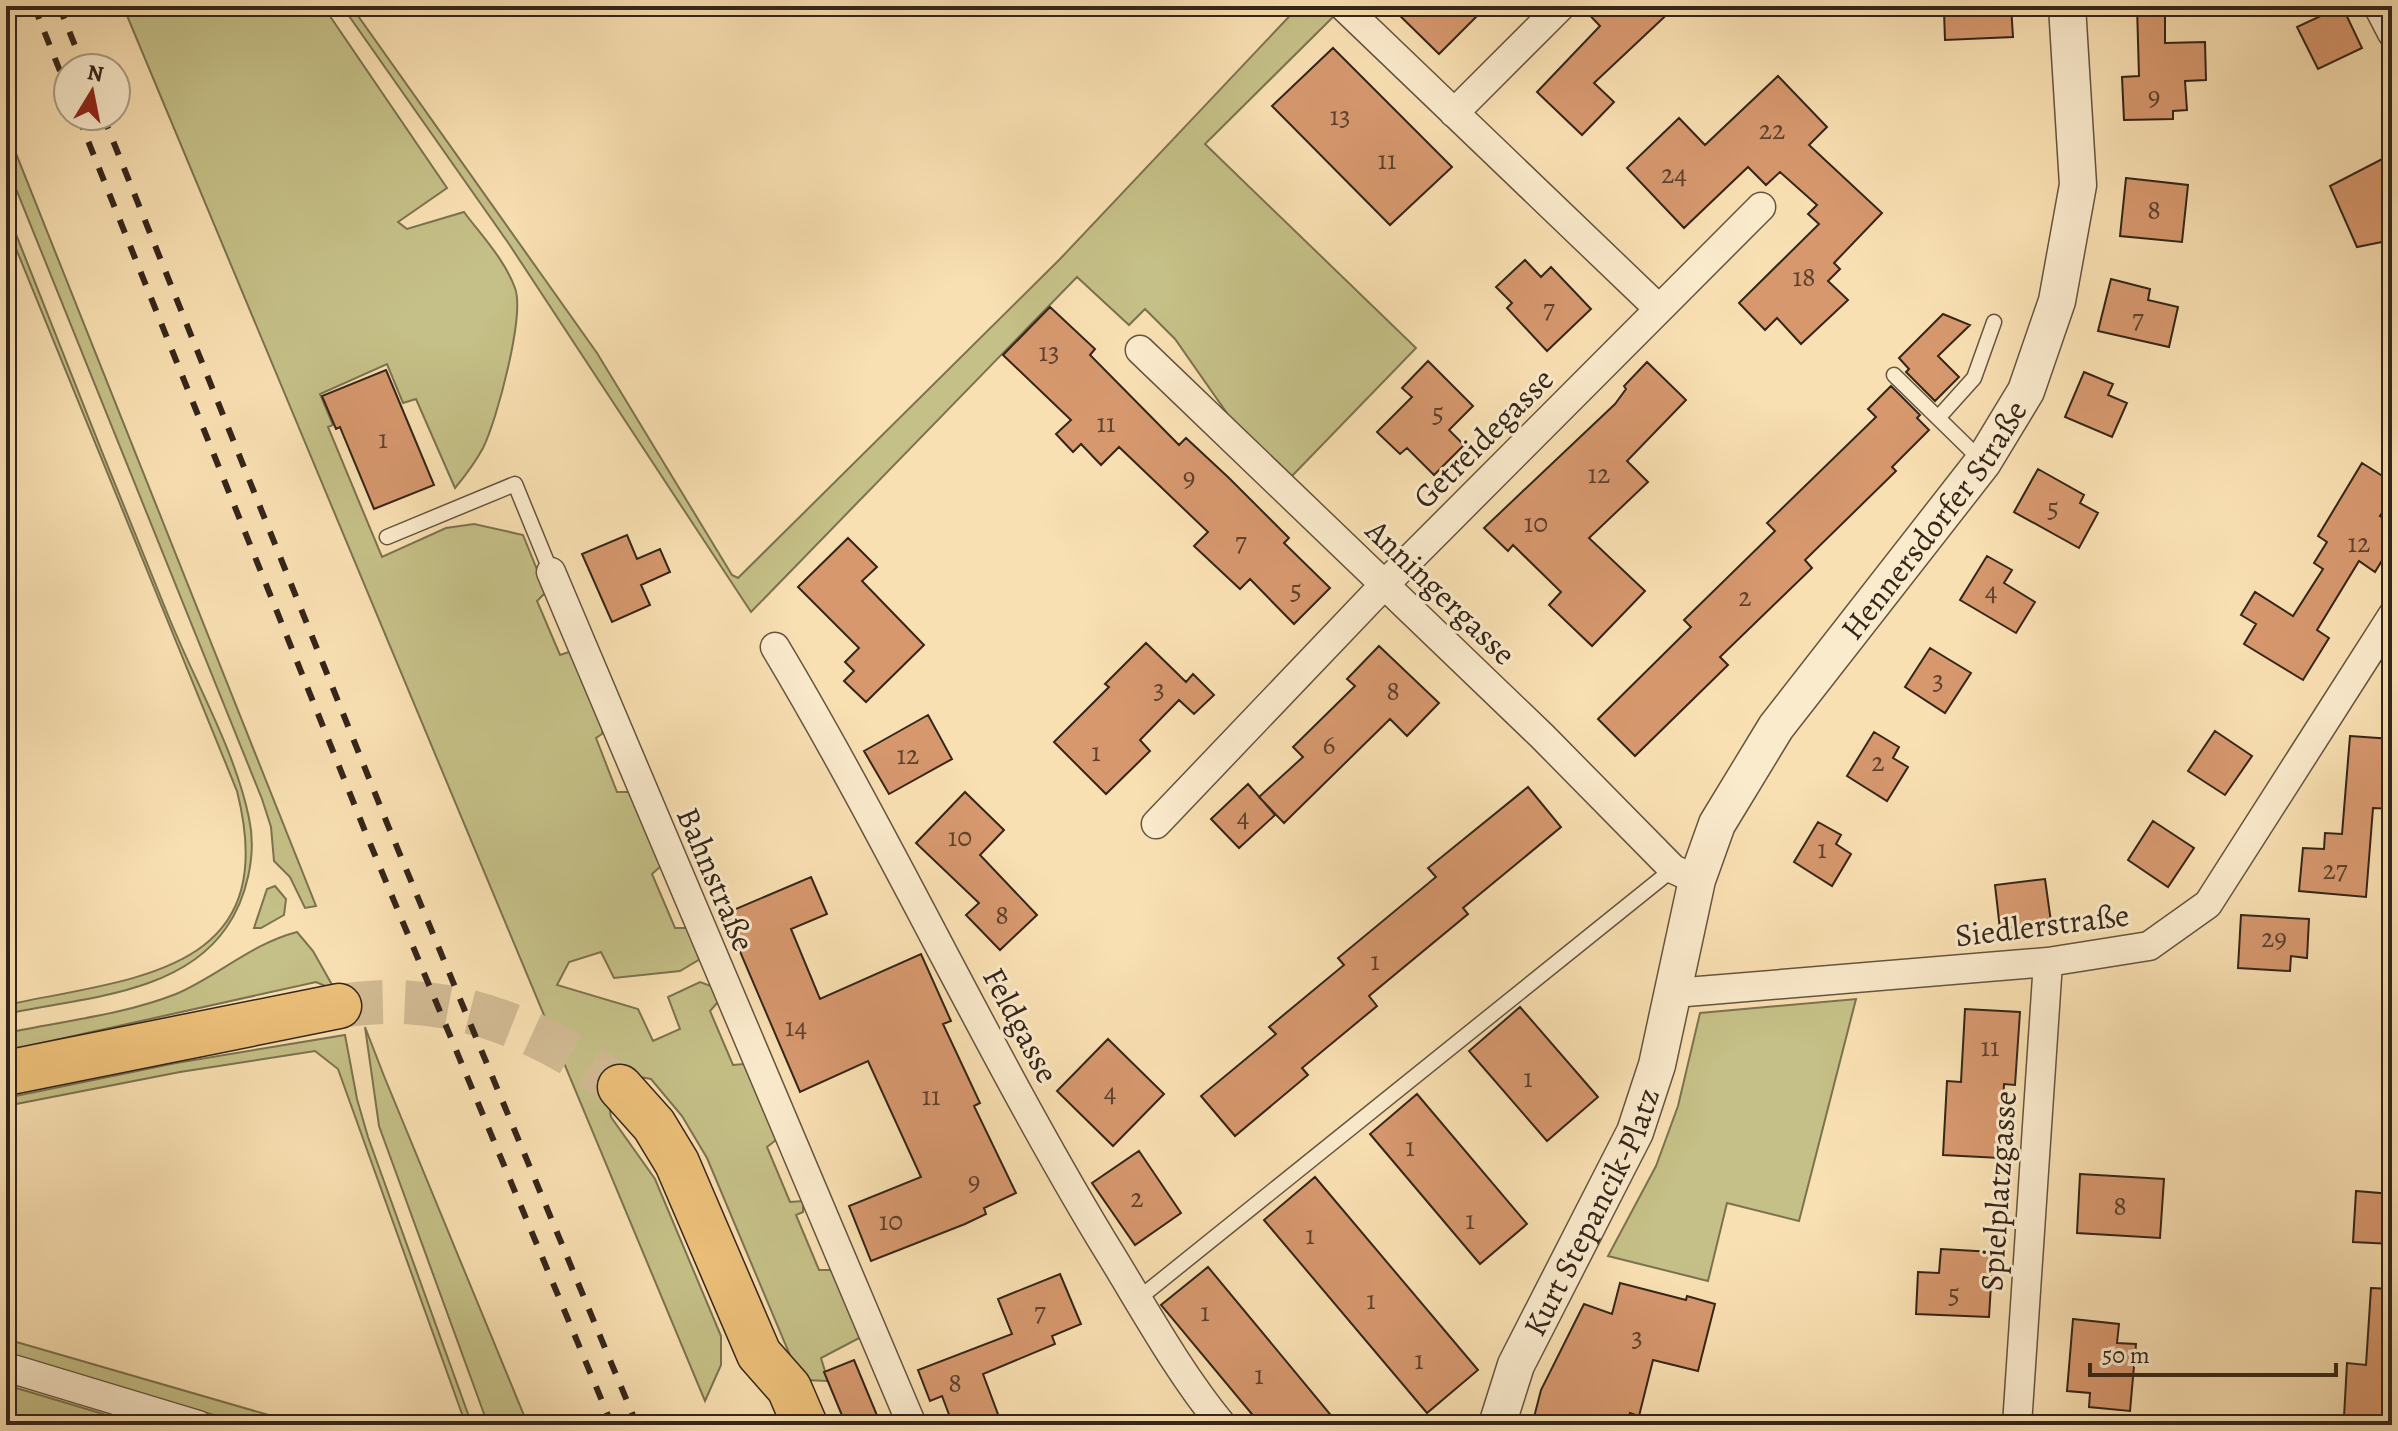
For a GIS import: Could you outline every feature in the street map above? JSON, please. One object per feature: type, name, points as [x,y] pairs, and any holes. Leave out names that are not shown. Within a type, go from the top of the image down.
[{"type":"main road","points":[[6,1073],[339,1006]]},
{"type":"main road","points":[[620,1087],[654,1125],[677,1163],[759,1354],[789,1388],[805,1425]]},
{"type":"main road","points":[[759,1354],[760,1394],[772,1425]]},
{"type":"street","points":[[1343,6],[1659,309]]},
{"type":"street","points":[[1454,113],[1561,6]]},
{"type":"street","name":"Hennersdorfer Straße","points":[[1674,993],[1685,874],[1776,727],[1983,462],[2026,391],[2057,301],[2078,185],[2067,6]]},
{"type":"street","points":[[2378,6],[2392,33]]},
{"type":"street","name":"Getreidegasse","points":[[1156,824],[1384,585],[1761,207]]},
{"type":"street","name":"Anningergasse","points":[[1140,350],[1685,874]]},
{"type":"street","name":"Bahnstraße","points":[[551,572],[912,1425]]},
{"type":"street","name":"Siedlerstraße","points":[[1674,993],[2048,962],[2149,946],[2208,904],[2392,616]]},
{"type":"street","name":"Feldgasse","points":[[775,647],[826,734],[1020,1099],[1138,1299],[1222,1425]]},
{"type":"street","name":"Spielplatzgasse","points":[[2017,1425],[2048,962]]},
{"type":"street","name":"Kurt Stepancik-Platz","points":[[1497,1425],[1516,1365],[1635,1132],[1657,1065],[1674,993]]},
{"type":"street","points":[[6,1367],[198,1425]]},
{"type":"lane","points":[[1938,418],[1974,378],[1994,322]]},
{"type":"lane","points":[[1894,375],[1983,462]]},
{"type":"lane","name":"Bahnstraße","points":[[387,537],[515,484],[551,572]]},
{"type":"lane","points":[[1138,1299],[1685,874]]},
{"type":"shaded area","points":[[123,6],[323,6],[447,188],[398,222],[407,229],[464,212],[511,278],[517,301],[516,320],[502,392],[483,448],[455,488],[416,399],[403,403],[387,364],[320,394],[333,425],[328,427],[382,557],[446,528],[474,524],[523,535],[546,592],[537,601],[560,655],[569,652],[573,656],[603,728],[602,734],[596,738],[617,792],[630,792],[661,866],[652,874],[675,928],[688,928],[700,959],[680,971],[614,978],[601,952],[569,962],[557,985],[638,1009],[653,1041],[680,1029],[668,997],[700,982],[711,986],[718,1002],[710,1011],[733,1065],[744,1064],[776,1140],[767,1147],[790,1202],[803,1201],[803,1212],[796,1215],[819,1270],[831,1270],[863,1336],[821,1358],[828,1381],[804,1380],[797,1372],[707,1158],[682,1116],[651,1079],[634,1076],[613,1099],[611,1117],[655,1179],[721,1336],[721,1365],[705,1401]]},
{"type":"shaded area","points":[[342,6],[351,6],[597,353],[732,575],[738,578],[1060,259],[1299,6],[1329,6],[1337,13],[1205,144],[1416,348],[1290,478],[1236,426],[1175,339],[1145,309],[1129,325],[1077,277],[751,612],[509,244]]},
{"type":"shaded area","points":[[6,130],[316,906],[305,908],[290,877],[274,861],[271,827],[262,799],[6,164]]},
{"type":"shaded area","points":[[6,209],[168,615],[234,767],[249,818],[252,846],[245,890],[233,916],[206,950],[182,967],[126,990],[6,1014],[6,1005],[149,973],[188,956],[219,931],[239,897],[246,851],[237,791],[6,224]]},
{"type":"shaded area","points":[[275,886],[286,899],[284,915],[261,928],[254,928],[267,889]]},
{"type":"shaded area","points":[[297,932],[313,951],[335,990],[316,982],[6,1051],[6,1033],[156,1001],[191,987],[265,944]]},
{"type":"shaded area","points":[[1856,999],[1799,1221],[1727,1203],[1708,1281],[1608,1256],[1656,1166],[1678,1106],[1700,1013]]},
{"type":"shaded area","points":[[365,1027],[528,1425],[488,1425],[379,1126]]},
{"type":"shaded area","points":[[345,1035],[368,1137],[472,1425],[466,1425],[338,1069],[315,1051],[180,1072],[6,1106],[6,1098],[176,1063]]},
{"type":"shaded area","points":[[6,1339],[303,1425],[248,1425],[6,1354]]},
{"type":"shaded area","points":[[13,1387],[140,1425],[15,1425],[15,1416],[6,1413],[6,1394]]},
{"type":"building","points":[[1390,6],[1487,6],[1439,54]]},
{"type":"building","points":[[1581,6],[1676,6],[1594,83],[1614,102],[1582,135],[1537,92],[1600,26]]},
{"type":"building","points":[[1958,6],[2011,6],[2013,37],[1945,40],[1944,11],[1958,10]]},
{"type":"building","points":[[2137,6],[2165,6],[2165,43],[2205,42],[2206,80],[2185,81],[2187,110],[2173,111],[2173,119],[2124,120],[2122,77],[2139,76]]},
{"type":"building","points":[[2342,6],[2362,48],[2318,69],[2297,27]]},
{"type":"building","points":[[1333,48],[1452,167],[1390,225],[1272,106]]},
{"type":"building","points":[[1778,76],[1827,127],[1809,145],[1882,213],[1834,263],[1840,269],[1828,281],[1848,300],[1801,344],[1777,318],[1765,330],[1739,303],[1819,224],[1808,214],[1817,205],[1780,172],[1766,185],[1748,167],[1684,228],[1627,168],[1679,118],[1705,145]]},
{"type":"building","points":[[2392,154],[2392,240],[2357,247],[2330,186]]},
{"type":"building","points":[[2126,178],[2188,185],[2182,242],[2120,236]]},
{"type":"building","points":[[1525,260],[1541,277],[1551,267],[1591,309],[1547,351],[1507,308],[1512,303],[1496,287]]},
{"type":"building","points":[[2111,279],[2150,289],[2148,300],[2178,307],[2169,347],[2098,331]]},
{"type":"building","points":[[1050,307],[1095,349],[1090,355],[1179,445],[1186,438],[1289,538],[1284,543],[1330,588],[1294,624],[1250,579],[1240,589],[1194,546],[1208,532],[1119,447],[1101,465],[1081,444],[1073,452],[1056,434],[1071,420],[1003,355]]},
{"type":"building","points":[[1943,314],[1970,325],[1938,356],[1959,377],[1935,401],[1906,372],[1909,369],[1899,358]]},
{"type":"building","points":[[1428,361],[1473,406],[1449,430],[1464,445],[1434,475],[1407,448],[1400,454],[1377,432],[1412,397],[1402,388]]},
{"type":"building","points":[[1647,362],[1686,400],[1627,461],[1648,482],[1589,538],[1645,591],[1592,646],[1549,605],[1561,592],[1513,545],[1508,551],[1484,528],[1615,404],[1626,389],[1624,386]]},
{"type":"building","points":[[386,370],[434,485],[374,509],[340,427],[336,429],[322,396]]},
{"type":"building","points":[[2084,372],[2113,384],[2108,395],[2127,403],[2112,437],[2065,417]]},
{"type":"building","points":[[1891,386],[1920,415],[1917,418],[1929,430],[1892,467],[1896,471],[1805,560],[1812,568],[1720,657],[1728,665],[1635,756],[1598,719],[1691,627],[1684,620],[1775,531],[1767,523],[1876,417],[1868,409]]},
{"type":"building","points":[[2362,463],[2392,482],[2392,498],[2380,516],[2392,524],[2392,544],[2375,572],[2359,561],[2317,630],[2329,638],[2303,680],[2244,644],[2256,624],[2241,615],[2255,592],[2293,616],[2323,569],[2314,563],[2327,542],[2318,536]]},
{"type":"building","points":[[2038,469],[2084,495],[2080,503],[2098,513],[2079,548],[2014,512]]},
{"type":"building","points":[[627,535],[637,559],[660,549],[670,572],[641,585],[650,605],[612,622],[582,554]]},
{"type":"building","points":[[848,538],[877,567],[862,581],[924,645],[866,702],[844,681],[854,671],[845,662],[859,648],[798,587]]},
{"type":"building","points":[[1987,556],[2012,570],[2004,583],[2035,602],[2016,633],[1960,600]]},
{"type":"building","points":[[1146,643],[1186,682],[1193,674],[1214,695],[1194,714],[1179,700],[1140,740],[1150,751],[1106,794],[1054,742],[1109,687],[1105,684]]},
{"type":"building","points":[[1379,646],[1439,703],[1407,736],[1390,719],[1284,823],[1259,797],[1303,757],[1293,747],[1355,686],[1347,679]]},
{"type":"building","points":[[1930,648],[1971,673],[1945,713],[1905,687]]},
{"type":"building","points":[[928,715],[952,759],[889,794],[864,751]]},
{"type":"building","points":[[2215,731],[2252,756],[2225,795],[2188,771]]},
{"type":"building","points":[[1874,732],[1899,747],[1893,758],[1908,767],[1887,801],[1847,776]]},
{"type":"building","points":[[2350,736],[2392,739],[2392,809],[2373,808],[2366,897],[2299,891],[2303,848],[2324,849],[2325,833],[2342,834]]},
{"type":"building","points":[[1248,784],[1275,815],[1239,848],[1211,819]]},
{"type":"building","points":[[1528,787],[1561,827],[1463,908],[1468,914],[1369,996],[1377,1006],[1302,1068],[1308,1075],[1235,1136],[1201,1096],[1276,1034],[1269,1027],[1344,965],[1338,958],[1436,877],[1428,868]]},
{"type":"building","points":[[965,792],[1004,830],[980,855],[1037,915],[1000,950],[966,915],[979,903],[916,843]]},
{"type":"building","points":[[2153,821],[2194,848],[2168,887],[2128,860]]},
{"type":"building","points":[[1818,822],[1841,835],[1836,844],[1851,854],[1832,886],[1794,862]]},
{"type":"building","points":[[811,877],[827,914],[791,929],[820,999],[921,954],[951,1021],[943,1024],[980,1103],[974,1106],[1016,1193],[984,1208],[986,1214],[965,1224],[871,1261],[849,1206],[921,1177],[868,1061],[800,1092],[724,914]]},
{"type":"building","points":[[2045,879],[2051,922],[2000,929],[1995,885]]},
{"type":"building","points":[[2241,915],[2309,919],[2307,958],[2291,956],[2290,971],[2238,968]]},
{"type":"building","points":[[1520,1007],[1598,1097],[1547,1141],[1469,1051]]},
{"type":"building","points":[[1965,1009],[2020,1012],[2015,1085],[2004,1084],[2000,1158],[1943,1155],[1947,1081],[1961,1082]]},
{"type":"building","points":[[1108,1039],[1164,1094],[1113,1146],[1057,1091]]},
{"type":"building","points":[[1417,1094],[1527,1224],[1480,1264],[1370,1134]]},
{"type":"building","points":[[1139,1151],[1181,1213],[1135,1245],[1092,1183]]},
{"type":"building","points":[[2080,1174],[2164,1179],[2160,1238],[2077,1233]]},
{"type":"building","points":[[1315,1177],[1478,1370],[1427,1413],[1264,1220]]},
{"type":"building","points":[[2356,1191],[2392,1194],[2392,1244],[2353,1242]]},
{"type":"building","points":[[1941,1249],[1993,1252],[1989,1317],[1916,1314],[1918,1272],[1939,1273]]},
{"type":"building","points":[[1208,1267],[1339,1425],[1261,1425],[1161,1305]]},
{"type":"building","points":[[1060,1274],[1081,1324],[1052,1336],[1055,1344],[983,1374],[1002,1425],[953,1425],[942,1396],[930,1401],[918,1370],[1012,1334],[998,1299]]},
{"type":"building","points":[[1620,1283],[1715,1304],[1698,1371],[1653,1360],[1639,1416],[1630,1413],[1627,1425],[1532,1425],[1541,1390],[1584,1304],[1612,1314]]},
{"type":"building","points":[[2371,1288],[2392,1289],[2392,1420],[2344,1417],[2347,1363],[2366,1365]]},
{"type":"building","points":[[2073,1319],[2119,1324],[2117,1343],[2136,1344],[2130,1411],[2089,1407],[2090,1393],[2067,1391]]},
{"type":"building","points":[[854,1360],[881,1425],[846,1425],[824,1372]]},
{"type":"tunnel","points":[[339,1006],[378,1002],[415,1003],[487,1017],[556,1046],[620,1087]]},
{"type":"railway","points":[[34,6],[52,52]]},
{"type":"railway","points":[[59,6],[78,52]]},
{"type":"railway","points":[[84,132],[367,836],[612,1425]]},
{"type":"railway","points":[[109,132],[389,828],[637,1425]]}]
